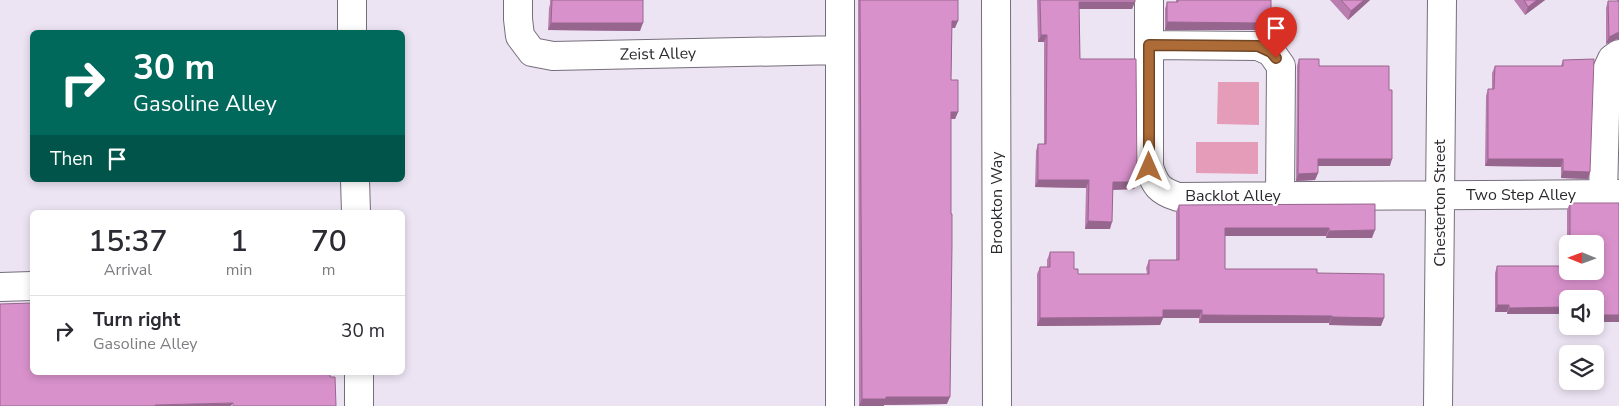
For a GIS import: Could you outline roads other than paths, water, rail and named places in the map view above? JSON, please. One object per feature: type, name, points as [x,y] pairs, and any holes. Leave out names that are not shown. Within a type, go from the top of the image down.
[{"type":"street","points":[[352,0],[352,30]]},
{"type":"street","name":"Zeist Alley","points":[[518,0],[520,36],[532,52],[553,56],[840,50]]},
{"type":"street","points":[[840,0],[840,406]]},
{"type":"street","name":"Brookton Way","points":[[996,0],[997,406]]},
{"type":"street","name":"Backlot Alley","points":[[1149,0],[1149,167],[1154,183],[1167,193],[1178,197],[1440,195]]},
{"type":"street","name":"Chesterton Street","points":[[1438,406],[1442,0]]},
{"type":"street","points":[[1149,45],[1258,46],[1271,52],[1281,66],[1280,196]]},
{"type":"street","name":"Two Step Alley","points":[[1440,195],[1611,195],[1606,72],[1612,59],[1619,54]]},
{"type":"street","points":[[355,182],[356,210]]},
{"type":"street","points":[[0,287],[30,286]]},
{"type":"street","points":[[359,375],[359,406]]}]
